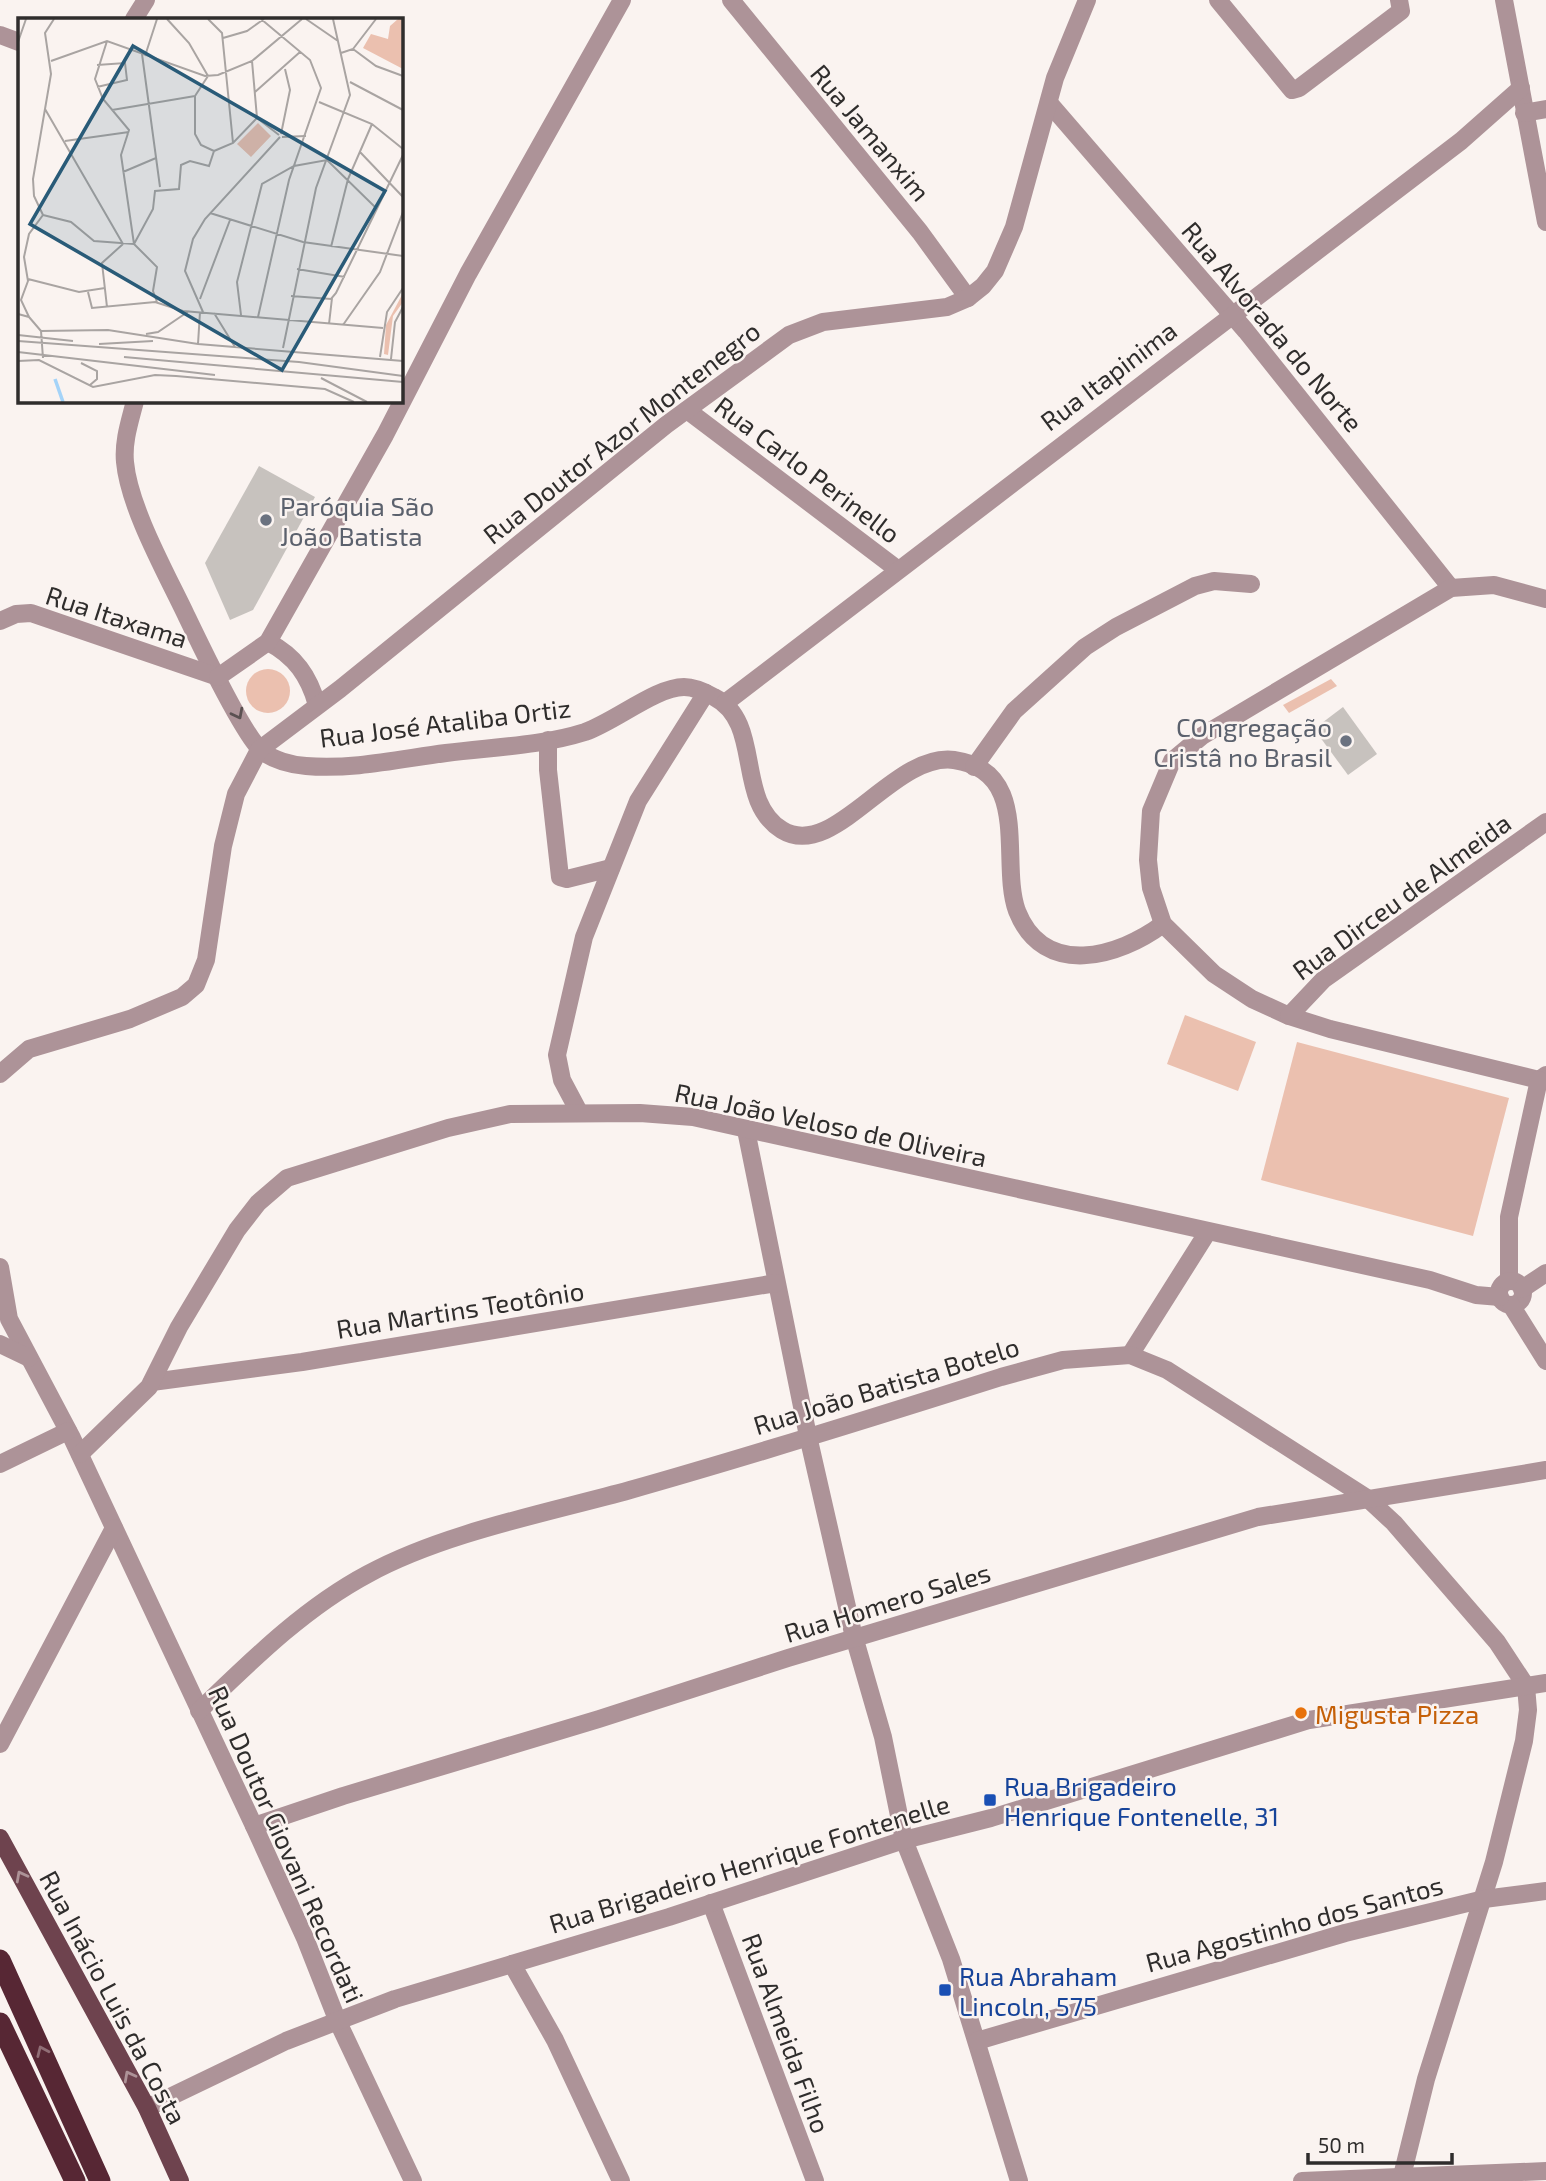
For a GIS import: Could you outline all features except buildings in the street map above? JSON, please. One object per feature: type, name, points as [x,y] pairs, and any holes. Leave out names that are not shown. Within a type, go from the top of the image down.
[{"type":"highway","points":[[0,1960],[100,2181]]},
{"type":"highway","points":[[0,2023],[75,2181]]},
{"type":"main road","name":"Rua Inácio Luis da Costa","points":[[0,1838],[147,2108],[180,2181]]},
{"type":"street","points":[[135,18],[146,0]]},
{"type":"street","points":[[218,677],[268,642],[385,435],[468,274],[622,0]]},
{"type":"street","name":"Rua Jamanxim","points":[[731,0],[920,232],[968,299]]},
{"type":"street","points":[[968,299],[995,271],[1014,227],[1055,78],[1087,0]]},
{"type":"street","points":[[1218,0],[1292,90],[1299,88],[1401,11],[1399,0]]},
{"type":"street","points":[[1503,0],[1546,222]]},
{"type":"street","points":[[0,35],[18,42]]},
{"type":"street","name":"Rua Itapinima","points":[[725,703],[897,569],[1461,141],[1521,88]]},
{"type":"street","name":"Rua Alvorada do Norte","points":[[1049,103],[1231,314],[1451,588]]},
{"type":"street","points":[[1524,113],[1546,110]]},
{"type":"street","name":"Rua Doutor Azor Montenegro","points":[[259,750],[687,410],[789,335],[823,322],[947,307],[968,299]]},
{"type":"street","points":[[0,1074],[14,1059],[32,1048],[130,1019],[182,996],[196,985],[206,960],[223,846],[236,794],[259,750],[178,598],[131,488],[125,443],[135,402]]},
{"type":"street","name":"Rua Carlo Perinello","points":[[687,410],[897,569]]},
{"type":"street","points":[[974,767],[1014,711],[1066,662],[1096,641],[1195,586],[1214,580],[1251,584]]},
{"type":"street","points":[[1516,1285],[1509,1217],[1542,1077],[1329,1029],[1252,999],[1214,975],[1163,924],[1152,888],[1148,860],[1151,811],[1172,761],[1202,736],[1451,588],[1494,585],[1546,599]]},
{"type":"street","name":"Rua Itaxama","points":[[0,621],[16,614],[31,613],[218,677]]},
{"type":"street","points":[[268,642],[296,661],[309,682],[317,705]]},
{"type":"street","name":"Rua José Ataliba Ortiz","points":[[259,750],[275,759],[304,766],[346,766],[548,740],[604,725],[666,690],[686,687],[725,703]]},
{"type":"street","points":[[579,1112],[562,1080],[557,1055],[584,937],[638,802],[706,693]]},
{"type":"street","points":[[725,703],[735,715],[745,743],[754,794],[765,817],[785,832],[805,838],[825,831],[893,781],[927,762],[953,760],[974,767],[991,778],[1004,800],[1010,821],[1012,875],[1017,910],[1028,930],[1047,947],[1075,958],[1112,953],[1145,938],[1163,924]]},
{"type":"street","points":[[548,740],[556,850],[562,879],[611,868]]},
{"type":"street","name":"Rua Dirceu de Almeida","points":[[1290,1016],[1323,980],[1546,822]]},
{"type":"street","name":"Rua João Veloso de Oliveira","points":[[80,1454],[152,1382],[179,1327],[237,1230],[258,1203],[287,1178],[448,1128],[510,1114],[579,1112],[693,1117],[1207,1233],[1256,1241],[1430,1280],[1505,1301]]},
{"type":"street","points":[[746,1130],[808,1436],[854,1639],[883,1737],[904,1840],[951,1959],[1019,2181]]},
{"type":"street","points":[[1130,1355],[1207,1233]]},
{"type":"street","name":"Rua Doutor Giovani Recordati","points":[[0,1267],[9,1319],[80,1454],[254,1826],[305,1938],[338,2022],[413,2181]]},
{"type":"street","points":[[1546,1273],[1516,1285],[1501,1286],[1505,1301],[1546,1361]]},
{"type":"street","name":"Rua Martins Teotônio","points":[[152,1382],[302,1362],[776,1283]]},
{"type":"street","points":[[0,1344],[29,1358]]},
{"type":"street","name":"Rua João Batista Botelo","points":[[199,1710],[254,1658],[325,1601],[398,1559],[453,1539],[1063,1360],[1130,1355],[1167,1370],[1367,1498],[1394,1523],[1497,1642],[1526,1686]]},
{"type":"street","points":[[0,1464],[68,1431]]},
{"type":"street","name":"Rua Homero Sales","points":[[254,1826],[343,1796],[1258,1517],[1546,1470]]},
{"type":"street","points":[[2,1738],[114,1528]]},
{"type":"street","name":"Rua Brigadeiro Henrique Fontenelle","points":[[147,2108],[286,2041],[395,1999],[711,1903],[904,1840],[991,1818],[1309,1720],[1546,1683]]},
{"type":"street","points":[[1402,2176],[1430,2066],[1484,1899],[1524,1741],[1528,1710],[1526,1686]]},
{"type":"street","name":"Rua Agostinho dos Santos","points":[[977,2041],[1345,1933],[1484,1899],[1546,1891]]},
{"type":"street","name":"Rua Almeida Filho","points":[[711,1903],[815,2181]]},
{"type":"street","points":[[512,1964],[555,2040],[621,2181]]},
{"type":"street","points":[[1303,2181],[1546,2171]]},
{"type":"shaded area","points":[[268,669],[283,676],[290,691],[283,706],[268,713],[253,706],[246,691],[253,676]]},
{"type":"shaded area","points":[[1331,679],[1337,686],[1289,713],[1283,705]]},
{"type":"shaded area","points":[[1185,1015],[1256,1042],[1238,1091],[1167,1064]]},
{"type":"shaded area","points":[[1297,1042],[1509,1098],[1473,1236],[1261,1180]]},
{"type":"place","name":"Paróquia São João Batista","points":[[266,520]]},
{"type":"place","name":"COngregação Cristâ no Brasil","points":[[1346,741]]},
{"type":"place","name":"Migusta Pizza","points":[[1301,1713]]},
{"type":"place","name":"Rua Brigadeiro Henrique Fontenelle, 31","points":[[990,1800]]},
{"type":"place","name":"Rua Abraham Lincoln, 575","points":[[945,1990]]}]
